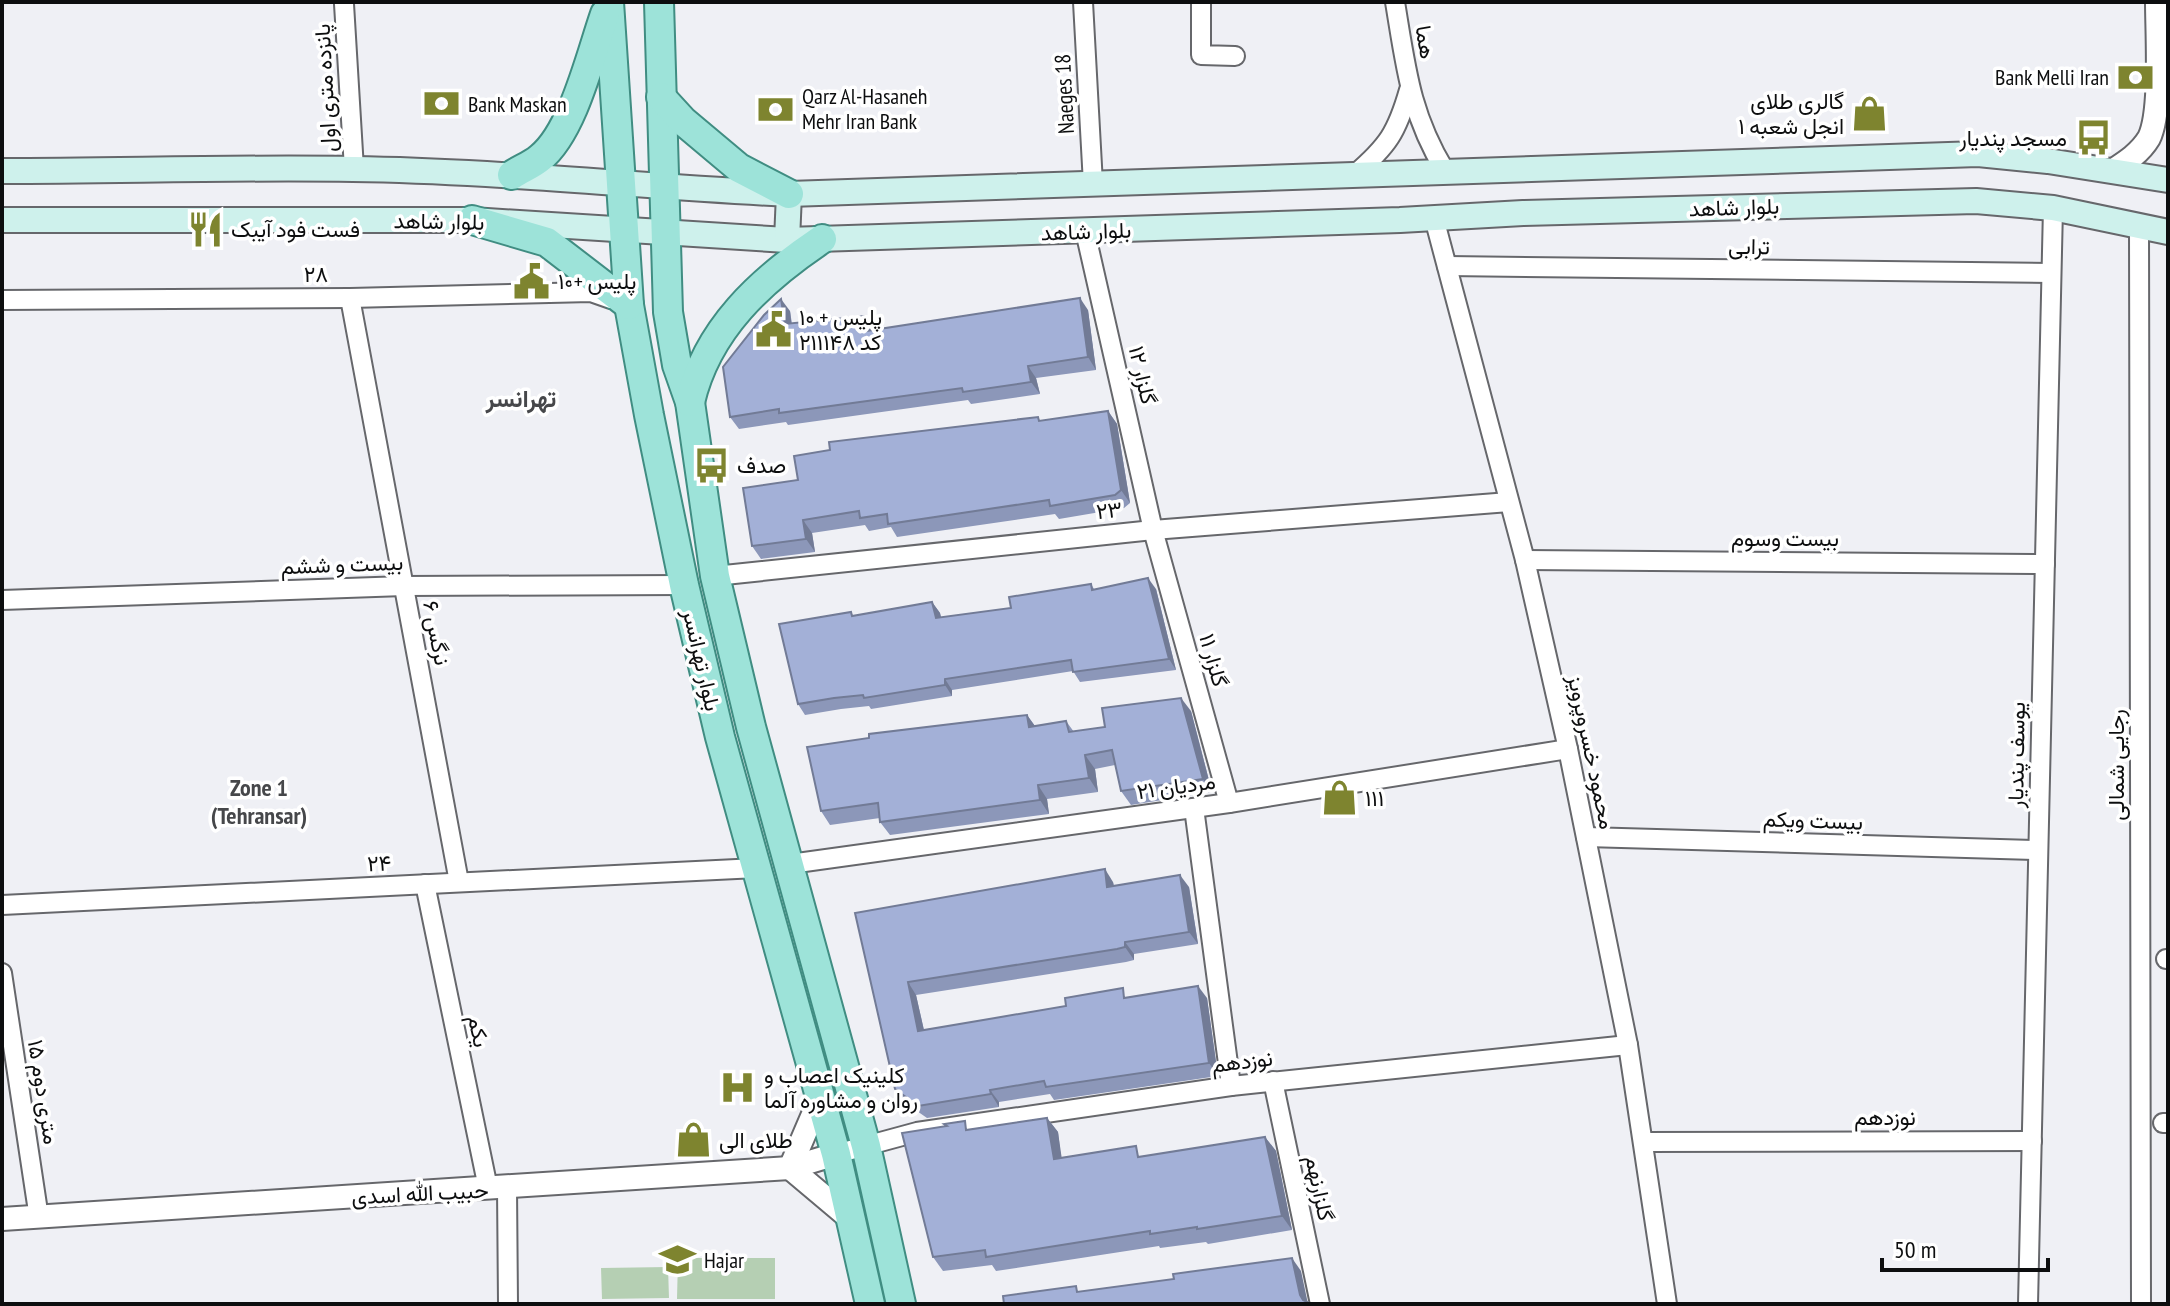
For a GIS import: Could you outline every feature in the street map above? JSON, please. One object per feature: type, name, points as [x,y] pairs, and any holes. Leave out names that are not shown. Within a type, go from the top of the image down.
[{"type":"main road","points":[[512,175],[542,157],[561,130],[575,104],[609,2]]},
{"type":"main road","name":"بلوار تهرانسر","points":[[609,2],[629,305],[684,585],[720,737],[836,1154],[870,1304]]},
{"type":"main road","name":"بلوار تهرانسر","points":[[659,2],[668,312],[677,365],[690,402],[715,576],[751,727],[866,1146],[901,1304]]},
{"type":"main road","points":[[661,97],[683,121],[739,168],[789,194],[787,240]]},
{"type":"main road","name":"بلوار شاهد","points":[[2,171],[354,169],[512,175],[664,188],[789,194],[1964,154],[2048,161],[2168,180]]},
{"type":"main road","name":"بلوار شاهد","points":[[2,220],[472,220],[787,240],[1976,201],[2053,208],[2168,232]]},
{"type":"main road","points":[[472,220],[547,242],[629,305]]},
{"type":"main road","points":[[690,402],[706,354],[737,311],[778,269],[822,239]]},
{"type":"main road","points":[[824,1111],[839,1134],[855,1127],[857,1115]]},
{"type":"main road","points":[[845,1189],[849,1170],[859,1167],[867,1171],[874,1183]]},
{"type":"street","name":"Naeges 18","points":[[1083,2],[1093,184]]},
{"type":"street","points":[[1201,2],[1201,55],[1235,56]]},
{"type":"street","name":"هما","points":[[1395,2],[1409,90],[1427,141],[1445,171]]},
{"type":"street","points":[[2112,171],[2134,156],[2149,138],[2155,117],[2157,2]]},
{"type":"street","name":"پانزده متری اول","points":[[344,4],[354,169]]},
{"type":"street","points":[[1354,175],[1381,152],[1400,123],[1409,90]]},
{"type":"street","name":"یوسف پندیار","points":[[2028,1304],[2053,208]]},
{"type":"street","name":"محمود خسروپرویز","points":[[1434,218],[1525,560],[1568,749],[1628,1045],[1667,1304]]},
{"type":"street","name":"رجایی شمالی","points":[[2139,226],[2141,1304]]},
{"type":"street","name":"گلزار ۱۲","points":[[1085,231],[1153,530]]},
{"type":"street","name":"ترابی","points":[[1447,266],[2051,273]]},
{"type":"street","name":"۲۸","points":[[2,300],[350,298],[591,292],[629,305]]},
{"type":"street","name":"نرگس ۶","points":[[350,298],[459,882]]},
{"type":"street","name":"۲۳","points":[[715,576],[1153,530],[1509,502]]},
{"type":"street","name":"گلزار ۱۱","points":[[1153,530],[1229,803]]},
{"type":"street","name":"بیست وسوم","points":[[1525,560],[2045,564]]},
{"type":"street","name":"بیست و ششم","points":[[2,600],[404,586],[684,585]]},
{"type":"street","name":"۲۱ مردیان","points":[[790,864],[1229,803],[1568,749]]},
{"type":"street","points":[[1194,808],[1231,1086]]},
{"type":"street","name":"بیست ویکم","points":[[1586,837],[2038,850]]},
{"type":"street","name":"۲۴","points":[[2,905],[757,868]]},
{"type":"street","name":"یکم","points":[[425,884],[498,1188],[508,1304]]},
{"type":"street","name":"۱۵ متری دوم","points":[[2,973],[39,1218]]},
{"type":"street","name":"نوزدهم","points":[[836,1154],[917,1132],[1231,1086],[1628,1045]]},
{"type":"street","name":"گلزارنهم","points":[[1273,1081],[1320,1304]]},
{"type":"street","points":[[824,1111],[790,1168],[853,1221]]},
{"type":"street","name":"نوزدهم","points":[[1643,1142],[2032,1141]]},
{"type":"street","name":"حبیب الله اسدی","points":[[2,1219],[790,1168],[836,1154]]},
{"type":"green space","points":[[678,1258],[775,1258],[775,1299],[677,1299]]},
{"type":"green space","points":[[668,1267],[669,1298],[602,1299],[601,1268]]},
{"type":"building","points":[[1080,298],[1088,357],[1028,366],[1031,382],[730,417],[723,367],[764,315],[781,299],[785,324],[864,316],[866,331]]},
{"type":"building","points":[[1108,411],[1121,490],[1115,495],[1050,506],[1049,500],[888,524],[887,514],[860,518],[859,511],[803,520],[806,539],[752,546],[743,488],[798,480],[794,456],[830,450],[829,442]]},
{"type":"building","points":[[1148,578],[1169,659],[1073,672],[1071,660],[945,679],[945,685],[864,698],[863,695],[798,704],[779,624],[851,612],[852,616],[932,602],[936,618],[1011,608],[1009,597],[1091,584],[1092,590]]},
{"type":"building","points":[[1181,698],[1203,779],[1121,791],[1112,750],[1085,755],[1089,778],[1038,785],[1040,800],[880,822],[878,803],[821,811],[807,747],[869,738],[869,734],[1027,715],[1029,727],[1066,721],[1069,732],[1105,727],[1102,708]]},
{"type":"building","points":[[1105,869],[1107,887],[1180,875],[1189,932],[1125,942],[1125,947],[1117,949],[908,982],[918,1031],[1066,1006],[1065,998],[1123,988],[1124,998],[1198,986],[1209,1063],[1046,1087],[1044,1081],[990,1090],[991,1094],[918,1106],[895,1089],[855,913]]},
{"type":"building","points":[[1047,1118],[1054,1159],[1136,1146],[1138,1157],[1265,1137],[1282,1216],[1197,1229],[1150,1234],[1150,1231],[986,1257],[985,1250],[933,1257],[902,1133],[965,1121],[966,1130]]},
{"type":"building","points":[[1292,1258],[1300,1295],[1311,1304],[1004,1304],[1003,1296],[1076,1286],[1077,1292],[1174,1279],[1173,1274]]},
{"type":"place","name":"Bank Melli Iran","points":[[2135,77]]},
{"type":"place","name":"Bank Maskan","points":[[442,104]]},
{"type":"place","name":"Qarz Al-Hasaneh Mehr Iran Bank","points":[[776,109]]},
{"type":"place","name":"گالری طلای انجل شعبه ۱","points":[[1870,114]]},
{"type":"place","name":"مسجد پندیار","points":[[2093,138]]},
{"type":"place","name":"فست فود آیبک","points":[[205,229]]},
{"type":"place","name":"پلیس +۱۰","points":[[532,281]]},
{"type":"place","name":"پلیس + ۱۰ کد ۲۱۱۱۴۸","points":[[773,330]]},
{"type":"place","name":"صدف","points":[[711,465]]},
{"type":"place","name":"۱۱۱","points":[[1339,798]]},
{"type":"place","name":"کلینیک اعصاب و روان و مشاوره آلما","points":[[738,1088]]},
{"type":"place","name":"طلای الی","points":[[693,1140]]},
{"type":"place","name":"Hajar","points":[[678,1260]]},
{"type":"district","name":"تهرانسر","points":[[521,398]]},
{"type":"district","name":"Zone 1 (Tehransar)","points":[[259,801]]}]
